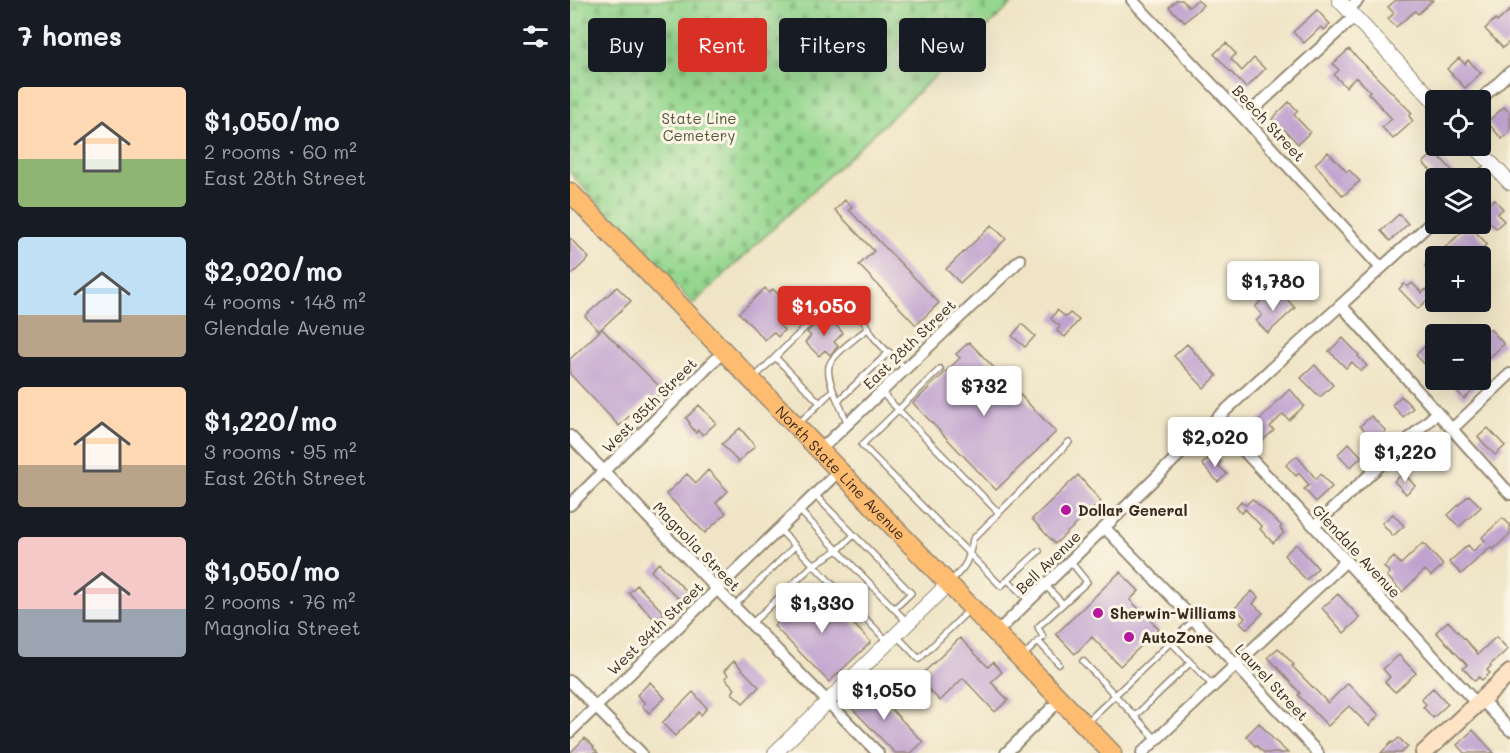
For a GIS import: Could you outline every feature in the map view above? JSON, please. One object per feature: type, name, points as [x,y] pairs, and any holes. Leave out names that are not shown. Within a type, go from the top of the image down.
[{"type":"main road","name":"North State Line Avenue","points":[[571,194],[1112,753]]},
{"type":"main road","points":[[1424,753],[1510,673]]},
{"type":"street","name":"Beech Street","points":[[1132,0],[1381,268]]},
{"type":"street","points":[[1244,118],[1358,0]]},
{"type":"street","points":[[1347,9],[1425,91]]},
{"type":"street","points":[[1491,90],[1510,72]]},
{"type":"street","points":[[1484,156],[1510,183]]},
{"type":"street","points":[[1490,168],[1493,165]]},
{"type":"street","name":"Bell Avenue","points":[[996,633],[1215,420],[1425,228]]},
{"type":"street","name":"East 28th Street","points":[[820,450],[1020,260]]},
{"type":"street","points":[[1341,305],[1510,494]]},
{"type":"street","name":"West 35th Street","points":[[570,505],[724,351]]},
{"type":"street","points":[[1452,429],[1510,374]]},
{"type":"street","points":[[1314,526],[1437,413]]},
{"type":"street","name":"Glendale Avenue","points":[[1215,420],[1479,701],[1510,730]]},
{"type":"street","name":"Magnolia Street","points":[[570,436],[878,753]]},
{"type":"street","name":"West 34th Street","points":[[570,732],[839,471]]},
{"type":"street","name":"Laurel Street","points":[[1105,528],[1318,753]]},
{"type":"street","points":[[1142,753],[1346,561]]},
{"type":"street","points":[[775,753],[948,584]]},
{"type":"street","points":[[570,681],[641,753]]},
{"type":"street","points":[[1006,753],[1060,700]]},
{"type":"lane","points":[[752,380],[833,300],[843,299],[850,303],[872,334],[906,368]]},
{"type":"lane","points":[[848,424],[833,390],[828,373],[830,363],[854,338],[869,328]]},
{"type":"lane","points":[[838,401],[889,352]]},
{"type":"lane","points":[[775,357],[820,403]]},
{"type":"lane","points":[[940,369],[862,445],[1001,586],[1039,551]]},
{"type":"lane","points":[[796,426],[833,390]]},
{"type":"lane","points":[[881,392],[999,513]]},
{"type":"lane","points":[[948,584],[965,567],[973,539],[1069,442]]},
{"type":"lane","points":[[815,495],[911,593],[894,609]]},
{"type":"lane","points":[[799,510],[908,623]]},
{"type":"lane","points":[[779,530],[813,565],[892,638],[920,659],[971,608]]},
{"type":"lane","points":[[751,624],[813,565],[838,550],[854,535]]},
{"type":"lane","points":[[734,606],[795,546]]},
{"type":"lane","points":[[1021,659],[1043,636],[1038,627],[1087,582],[1070,561]]},
{"type":"lane","points":[[1008,580],[1029,601]]},
{"type":"lane","points":[[1045,585],[1063,604]]},
{"type":"lane","points":[[1084,725],[1194,620]]},
{"type":"lane","points":[[1038,641],[1059,664]]},
{"type":"lane","points":[[1171,642],[1213,686]]},
{"type":"lane","points":[[1083,661],[1156,739]]},
{"type":"lane","points":[[1135,716],[1190,663]]},
{"type":"green space","name":"State Line Cemetery","points":[[570,0],[1016,0],[986,28],[986,18],[899,18],[899,72],[940,72],[693,304],[570,173]]},
{"type":"building","points":[[1177,0],[1182,0],[1189,7],[1197,0],[1203,5],[1185,22],[1169,7]]},
{"type":"building","points":[[1396,0],[1433,0],[1418,14],[1415,11],[1396,27],[1388,19],[1394,13],[1388,7]]},
{"type":"building","points":[[1317,10],[1330,24],[1324,30],[1321,27],[1304,43],[1293,32]]},
{"type":"building","points":[[1510,10],[1510,41],[1503,48],[1485,29],[1495,19],[1497,22]]},
{"type":"building","points":[[1226,43],[1236,54],[1231,59],[1242,71],[1254,58],[1265,69],[1246,88],[1214,54]]},
{"type":"building","points":[[1349,49],[1412,113],[1409,116],[1413,121],[1393,139],[1382,127],[1392,119],[1368,93],[1370,91],[1356,77],[1346,87],[1334,75],[1339,70],[1333,64]]},
{"type":"building","points":[[1459,58],[1465,64],[1468,60],[1481,73],[1465,88],[1447,69]]},
{"type":"building","points":[[1289,102],[1298,111],[1294,115],[1310,132],[1298,144],[1272,119]]},
{"type":"building","points":[[1504,107],[1510,113],[1510,132],[1502,139],[1491,127],[1491,118]]},
{"type":"building","points":[[1328,152],[1347,172],[1349,170],[1360,181],[1343,196],[1315,164]]},
{"type":"building","points":[[1431,156],[1439,156],[1450,168],[1428,168],[1423,163]]},
{"type":"building","points":[[1494,199],[1503,209],[1497,214],[1504,221],[1496,228],[1491,223],[1491,202]]},
{"type":"building","points":[[845,200],[852,207],[849,210],[939,303],[916,325],[859,265],[874,251],[835,210]]},
{"type":"building","points":[[1399,214],[1408,224],[1390,241],[1381,231]]},
{"type":"building","points":[[992,225],[1006,239],[960,283],[946,269]]},
{"type":"building","points":[[1460,234],[1478,234],[1487,244],[1485,246],[1447,246]]},
{"type":"building","points":[[570,238],[589,258],[570,276]]},
{"type":"building","points":[[1412,283],[1422,293],[1425,290],[1425,302],[1418,309],[1399,289],[1404,284],[1408,287]]},
{"type":"building","points":[[617,287],[631,301],[599,331],[585,316]]},
{"type":"building","points":[[765,288],[769,293],[773,289],[794,311],[779,325],[784,330],[778,337],[773,332],[765,340],[739,313]]},
{"type":"building","points":[[1283,295],[1295,308],[1268,333],[1256,321],[1262,315],[1255,307],[1266,296],[1274,304]]},
{"type":"building","points":[[1057,310],[1066,317],[1070,313],[1079,320],[1065,337],[1057,331],[1060,326],[1051,319]]},
{"type":"building","points":[[829,318],[843,333],[834,342],[838,346],[830,355],[825,350],[819,356],[805,342],[811,336],[807,332],[817,323],[820,326]]},
{"type":"building","points":[[1022,324],[1035,336],[1025,347],[1012,336]]},
{"type":"building","points":[[602,329],[663,390],[652,401],[649,397],[619,426],[570,374],[570,359]]},
{"type":"building","points":[[1491,330],[1504,344],[1491,356]]},
{"type":"building","points":[[1343,338],[1367,366],[1361,371],[1352,362],[1346,368],[1329,351]]},
{"type":"building","points":[[969,342],[1056,432],[996,490],[913,403],[960,358],[956,354]]},
{"type":"building","points":[[1187,344],[1217,376],[1204,388],[1174,356]]},
{"type":"building","points":[[1425,346],[1425,364],[1416,355]]},
{"type":"building","points":[[1315,365],[1333,385],[1320,397],[1301,378]]},
{"type":"building","points":[[1290,389],[1304,406],[1289,420],[1283,414],[1270,427],[1274,430],[1258,445],[1244,431],[1250,425],[1252,427]]},
{"type":"building","points":[[1456,390],[1474,390],[1464,399]]},
{"type":"building","points":[[1401,396],[1413,408],[1403,417],[1392,405]]},
{"type":"building","points":[[699,405],[716,423],[703,435],[698,430],[696,433],[686,418]]},
{"type":"building","points":[[1371,416],[1386,431],[1376,441],[1360,426]]},
{"type":"building","points":[[740,428],[755,446],[738,462],[722,444]]},
{"type":"building","points":[[1488,428],[1505,446],[1495,455],[1478,437]]},
{"type":"building","points":[[1349,443],[1362,457],[1350,467],[1338,454]]},
{"type":"building","points":[[1440,445],[1451,457],[1440,467],[1429,455]]},
{"type":"building","points":[[1214,454],[1221,462],[1218,465],[1227,474],[1218,482],[1202,464]]},
{"type":"building","points":[[1297,456],[1316,479],[1321,474],[1332,487],[1316,502],[1304,489],[1309,485],[1299,473],[1296,476],[1286,465]]},
{"type":"building","points":[[708,470],[728,491],[716,503],[726,513],[705,533],[666,494],[687,474],[696,483]]},
{"type":"building","points":[[1404,473],[1415,486],[1406,494],[1394,481]]},
{"type":"building","name":"Dollar General","points":[[1078,475],[1101,501],[1055,544],[1032,519]]},
{"type":"building","points":[[1469,495],[1481,507],[1459,527],[1448,515]]},
{"type":"building","points":[[1252,499],[1282,526],[1280,528],[1284,533],[1273,543],[1245,509],[1242,513],[1236,507],[1241,501],[1246,505]]},
{"type":"building","points":[[1393,514],[1404,526],[1393,536],[1382,523]]},
{"type":"building","points":[[1503,518],[1510,525],[1510,534],[1493,550],[1491,547],[1461,574],[1449,562],[1468,545],[1473,551],[1485,541],[1482,537]]},
{"type":"building","points":[[1423,543],[1443,565],[1431,576],[1425,570],[1402,592],[1387,576],[1390,573],[1384,567],[1394,557],[1401,564]]},
{"type":"building","points":[[1296,544],[1318,568],[1306,580],[1284,555]]},
{"type":"building","points":[[659,563],[687,592],[679,599],[651,571]]},
{"type":"building","points":[[1120,572],[1139,591],[1130,600],[1159,629],[1120,666],[1092,637],[1075,654],[1056,634]]},
{"type":"building","points":[[637,585],[664,613],[656,621],[629,593]]},
{"type":"building","points":[[816,585],[871,642],[829,682],[774,626]]},
{"type":"building","points":[[1252,591],[1258,597],[1253,604],[1263,613],[1247,629],[1240,622],[1245,618],[1235,608]]},
{"type":"building","points":[[1338,594],[1360,618],[1344,633],[1322,608]]},
{"type":"building","points":[[1448,621],[1478,654],[1496,637],[1508,649],[1490,665],[1487,670],[1490,673],[1482,680],[1479,677],[1475,681],[1463,668],[1467,665],[1436,632]]},
{"type":"building","points":[[960,638],[988,667],[993,662],[1002,672],[991,682],[1008,700],[995,712],[963,678],[940,701],[918,678]]},
{"type":"building","points":[[1278,648],[1328,703],[1348,683],[1379,715],[1369,726],[1349,706],[1328,726],[1298,695],[1300,693],[1268,657]]},
{"type":"building","points":[[1399,655],[1416,673],[1395,692],[1385,682],[1390,677],[1383,669]]},
{"type":"building","points":[[734,661],[759,687],[743,703],[732,693],[735,689],[725,678],[728,675],[724,671]]},
{"type":"building","points":[[650,682],[665,698],[649,713],[642,706],[645,703],[637,695]]},
{"type":"building","points":[[866,683],[923,742],[911,753],[895,753],[846,702]]},
{"type":"building","points":[[1433,688],[1448,704],[1433,718],[1423,707],[1426,704],[1421,699]]},
{"type":"building","points":[[693,692],[707,708],[701,715],[699,712],[675,736],[662,723]]},
{"type":"building","points":[[1259,723],[1288,753],[1264,753],[1255,746],[1246,736]]},
{"type":"building","points":[[1473,730],[1494,753],[1464,753],[1457,745]]},
{"type":"building","points":[[585,738],[598,753],[570,753]]},
{"type":"building","points":[[1399,738],[1408,747],[1401,753],[1381,753],[1392,742]]},
{"type":"place","name":"Dollar General","points":[[1066,510]]},
{"type":"place","name":"Sherwin-Williams","points":[[1098,613]]},
{"type":"place","name":"AutoZone","points":[[1129,637]]}]
